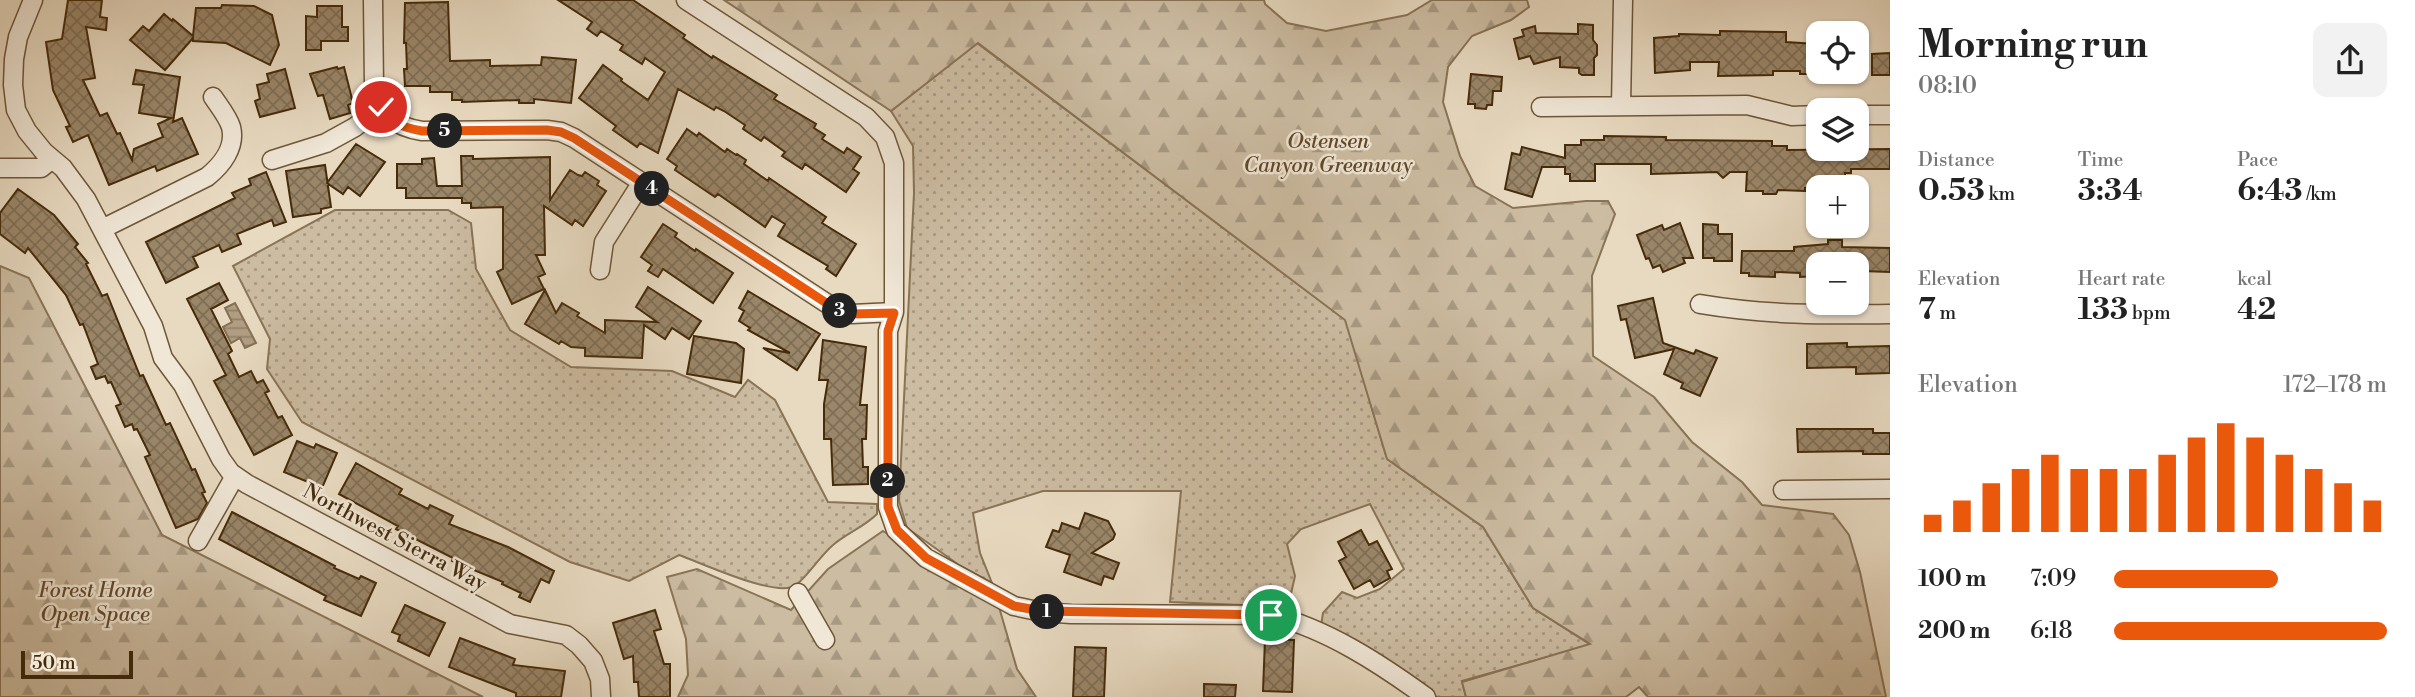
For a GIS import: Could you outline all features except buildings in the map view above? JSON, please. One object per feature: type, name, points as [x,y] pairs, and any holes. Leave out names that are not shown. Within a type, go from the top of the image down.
[{"type":"street","name":"Northwest Sierra Way","points":[[33,0],[18,37],[8,50],[16,110],[27,131],[63,168],[86,199],[153,326],[163,358],[183,385],[221,459],[235,476],[247,484],[510,624],[565,635],[579,645],[593,661],[600,679],[601,697]]},
{"type":"street","points":[[373,0],[374,88],[381,107],[395,123],[422,131],[561,132],[837,310],[852,314],[894,313]]},
{"type":"street","points":[[686,0],[866,117],[885,137],[894,163],[894,313],[888,331],[888,507],[897,530],[926,558],[1014,606],[1042,611],[1271,615],[1297,621],[1398,677],[1426,697]]},
{"type":"street","points":[[1621,105],[1623,0]]},
{"type":"street","points":[[102,229],[207,177],[219,167],[229,148],[231,126],[213,97]]},
{"type":"street","points":[[1541,107],[1747,105],[1792,116],[1806,116]]},
{"type":"street","points":[[272,160],[326,143],[355,127],[381,107]]},
{"type":"street","points":[[1869,115],[1890,115]]},
{"type":"street","points":[[0,168],[41,168],[52,159]]},
{"type":"street","points":[[600,270],[604,243],[642,182]]},
{"type":"street","points":[[1700,304],[1748,312],[1800,315],[1890,314]]},
{"type":"street","points":[[198,541],[235,476]]},
{"type":"street","points":[[1783,490],[1890,489]]},
{"type":"street","points":[[798,593],[825,640]]},
{"type":"green space","name":"Ostensen Canyon Greenway","points":[[724,0],[1264,0],[1265,4],[1287,23],[1326,31],[1407,15],[1432,0],[1527,0],[1529,7],[1511,20],[1472,36],[1448,67],[1443,102],[1460,156],[1475,186],[1513,208],[1608,201],[1615,214],[1592,276],[1593,356],[1654,397],[1692,442],[1742,482],[1762,505],[1833,514],[1849,535],[1860,572],[1886,697],[1648,697],[1639,687],[1626,697],[1466,697],[1462,682],[1590,644],[1533,608],[1483,527],[1387,459],[1345,320],[978,43],[891,111]]},
{"type":"green space","points":[[977,43],[1346,320],[1387,459],[1483,527],[1533,608],[1591,645],[1462,681],[1466,697],[1432,697],[1321,626],[1323,613],[1342,592],[1357,598],[1380,589],[1404,569],[1370,504],[1301,529],[1287,544],[1295,576],[1288,607],[1170,602],[1181,491],[1043,491],[973,513],[980,553],[992,583],[959,565],[907,528],[899,501],[914,193],[913,146],[891,111]]},
{"type":"green space","points":[[335,210],[448,210],[471,223],[476,269],[510,330],[571,367],[672,371],[735,397],[748,380],[775,400],[828,502],[877,504],[877,514],[833,545],[801,581],[787,588],[757,584],[679,555],[629,581],[570,562],[302,422],[267,369],[270,339],[233,266]]},
{"type":"green space","name":"Forest Home Open Space","points":[[0,266],[29,278],[162,535],[483,697],[0,697]]},
{"type":"green space","points":[[883,531],[999,607],[1017,669],[1036,697],[678,697],[688,675],[686,639],[667,577],[697,569],[791,610],[828,569]]},
{"type":"shaded area","points":[[235,303],[256,343],[245,348],[240,338],[231,343],[223,327],[232,322],[225,308]]},
{"type":"route","points":[[381,107],[395,123],[422,131],[561,132],[837,310],[852,314],[894,313],[888,331],[888,507],[897,530],[926,558],[1014,606],[1042,611],[1071,614],[1271,615]]}]
